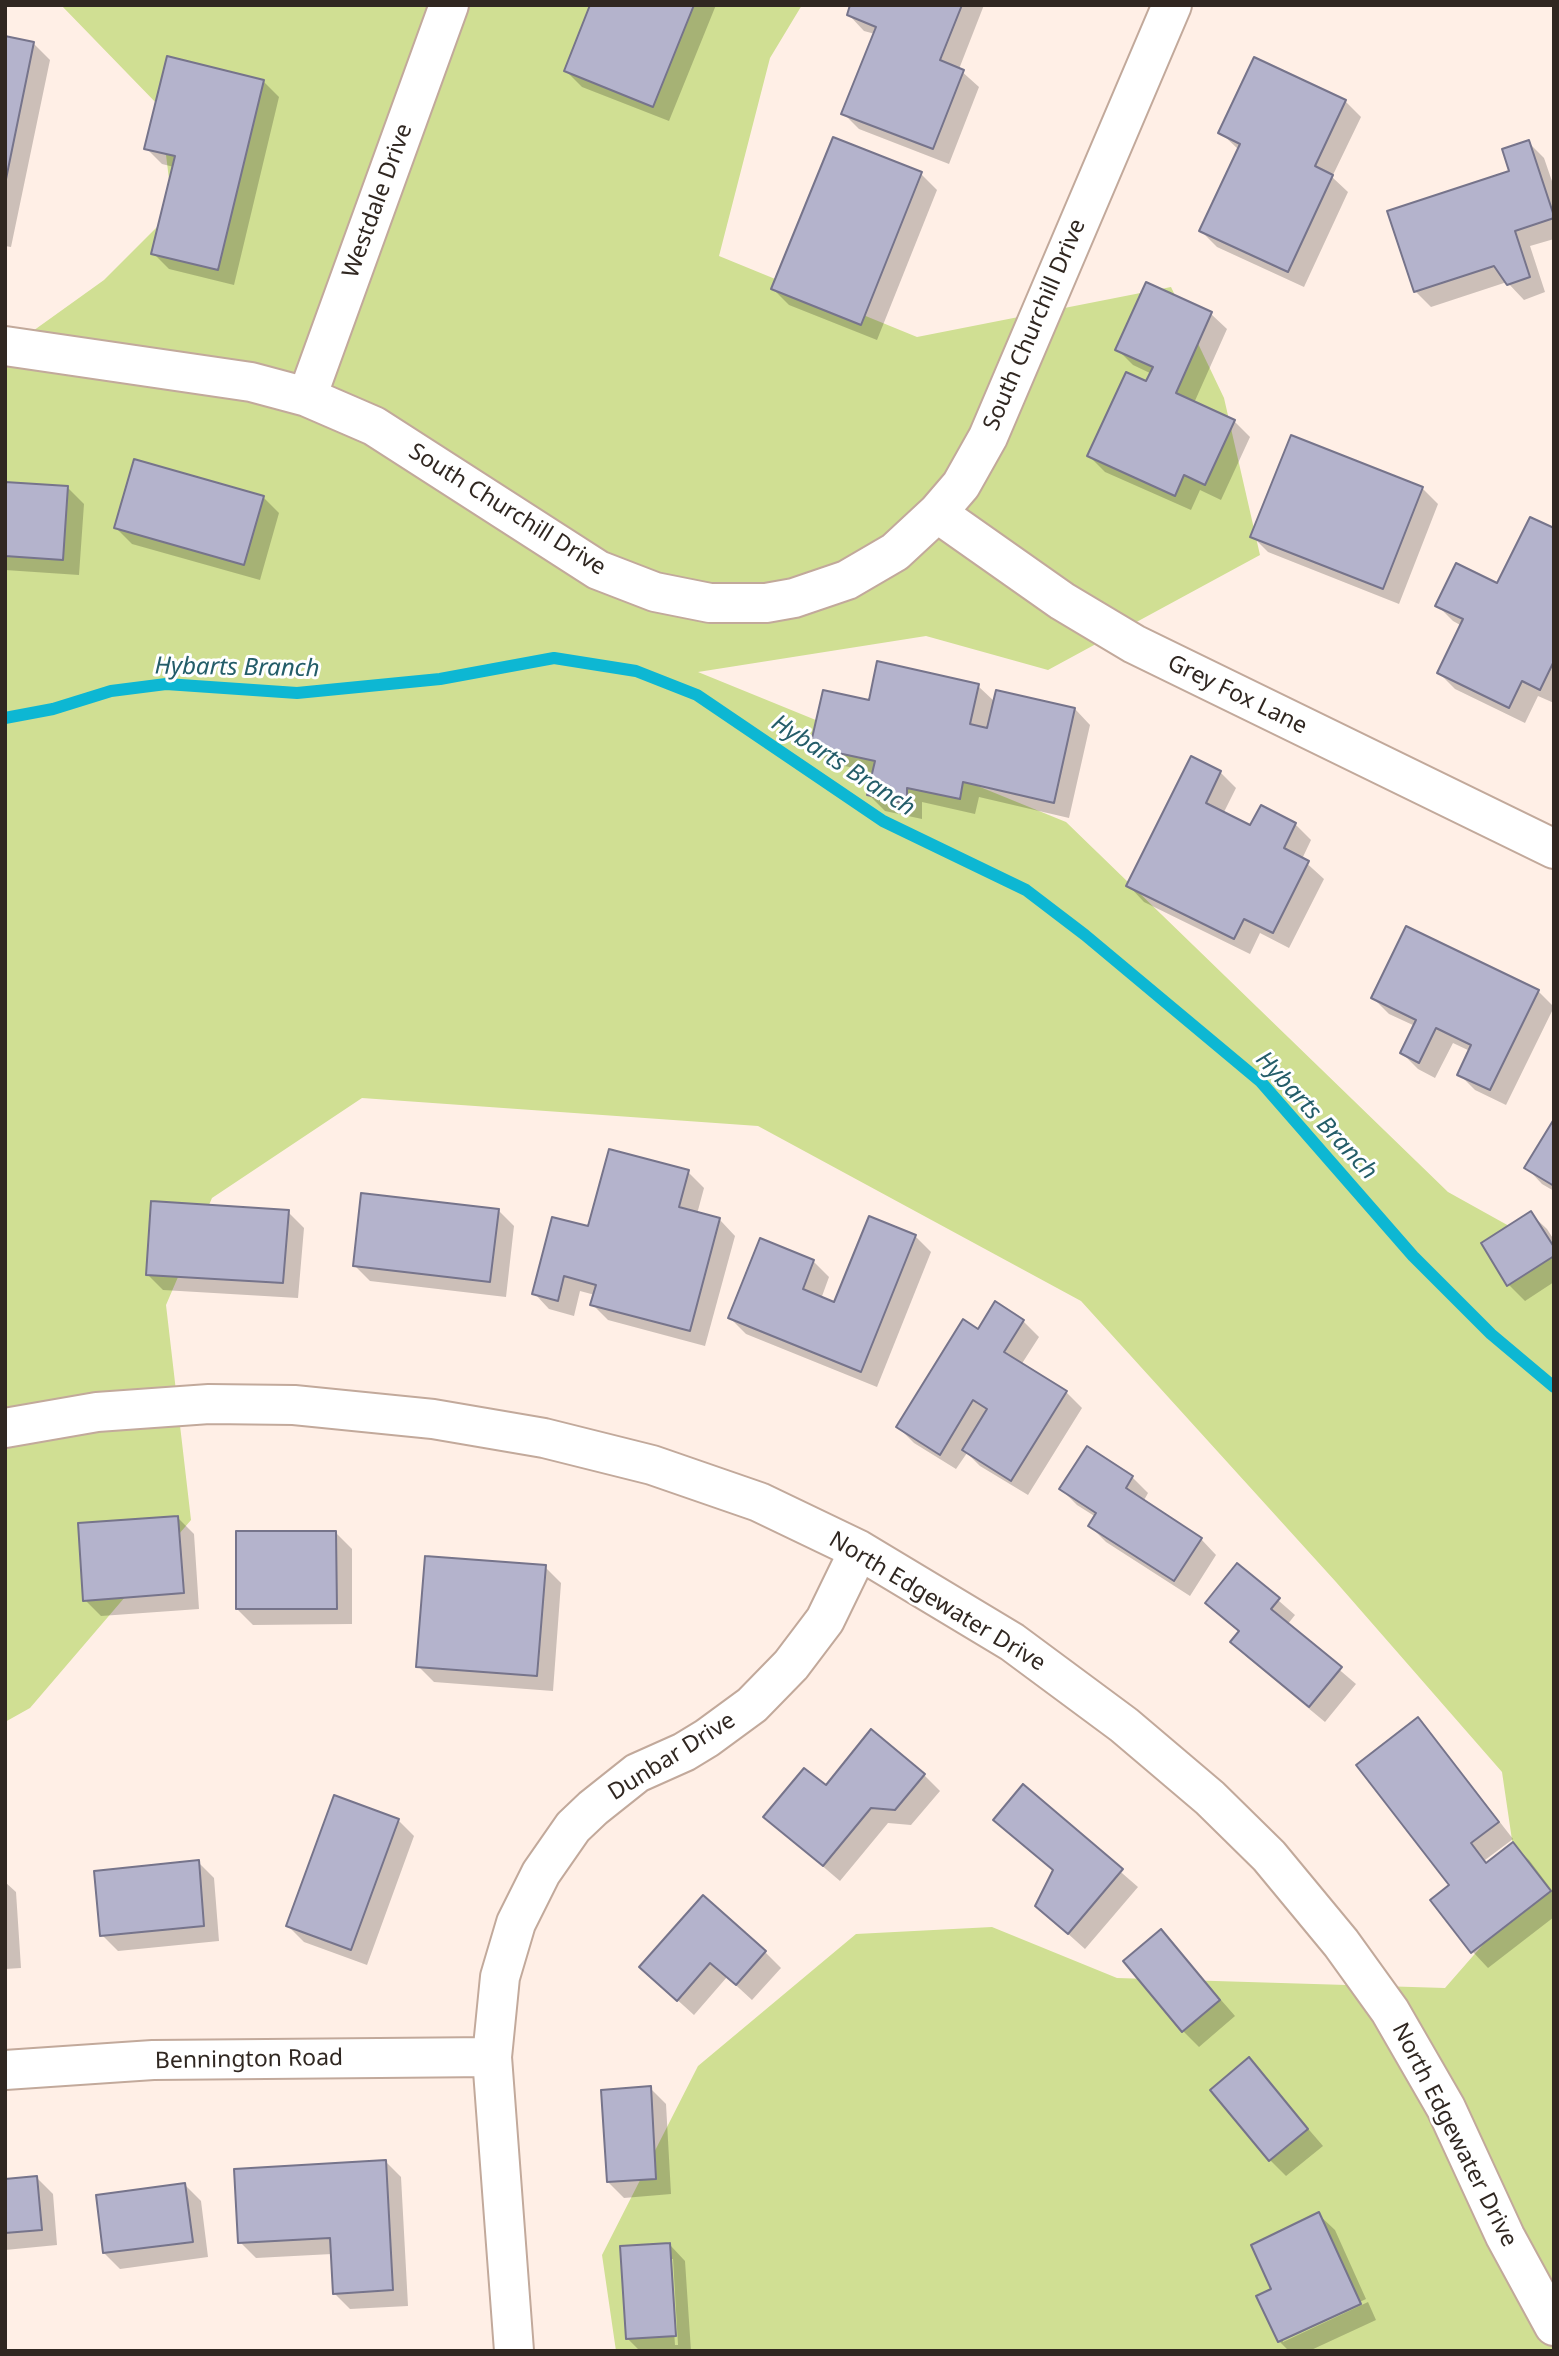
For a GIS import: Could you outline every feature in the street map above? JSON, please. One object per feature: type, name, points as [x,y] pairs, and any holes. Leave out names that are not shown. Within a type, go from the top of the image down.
[{"type":"street","name":"Westdale Drive","points":[[307,397],[449,5]]},
{"type":"street","name":"South Churchill Drive","points":[[5,346],[251,382],[307,397],[374,426],[598,570],[655,592],[710,603],[766,603],[794,598],[847,580],[895,552],[937,513],[961,485],[988,437],[1172,5]]},
{"type":"street","name":"Grey Fox Lane","points":[[937,513],[1062,601],[1134,644],[1554,849]]},
{"type":"street","name":"North Edgewater Drive","points":[[5,1428],[97,1412],[209,1404],[293,1405],[433,1419],[544,1438],[652,1465],[759,1502],[859,1550],[1012,1642],[1124,1725],[1210,1798],[1269,1856],[1342,1943],[1390,2011],[1446,2108],[1505,2236],[1554,2326]]},
{"type":"street","name":"Dunbar Drive","points":[[514,2351],[492,2057],[500,1978],[516,1923],[541,1873],[573,1827],[593,1808],[637,1773],[708,1738],[752,1705],[792,1665],[825,1620],[859,1550]]},
{"type":"street","name":"Bennington Road","points":[[5,2070],[153,2060],[492,2057]]},
{"type":"green space","points":[[61,5],[802,5],[770,58],[719,256],[917,337],[1171,287],[1224,398],[1260,555],[1048,670],[926,636],[698,672],[1066,822],[1448,1192],[1554,1251],[1554,2351],[616,2351],[602,2255],[698,2066],[856,1934],[992,1927],[1117,1978],[1445,1988],[1521,1901],[1502,1772],[1336,1582],[1081,1301],[758,1126],[362,1098],[212,1198],[166,1305],[191,1520],[30,1708],[5,1722],[5,351],[104,280],[173,211],[160,107]]},
{"type":"building","points":[[590,5],[694,5],[653,107],[564,71]]},
{"type":"building","points":[[850,5],[962,5],[940,60],[964,70],[933,149],[841,114],[876,27],[847,15]]},
{"type":"building","points":[[5,36],[34,42],[5,184]]},
{"type":"building","points":[[167,56],[264,80],[218,270],[151,254],[175,156],[144,149]]},
{"type":"building","points":[[1254,57],[1346,100],[1315,166],[1333,175],[1288,272],[1199,231],[1240,144],[1218,133]]},
{"type":"building","points":[[833,137],[922,172],[861,325],[771,289]]},
{"type":"building","points":[[1529,140],[1554,216],[1515,231],[1530,277],[1507,285],[1494,266],[1414,292],[1387,211],[1509,171],[1502,149]]},
{"type":"building","points":[[1146,282],[1212,312],[1176,393],[1235,420],[1205,485],[1184,475],[1175,496],[1087,456],[1126,372],[1146,381],[1153,367],[1115,350]]},
{"type":"building","points":[[1291,435],[1423,487],[1383,589],[1250,537]]},
{"type":"building","points":[[134,459],[264,496],[244,565],[114,528]]},
{"type":"building","points":[[5,482],[68,486],[63,560],[5,556]]},
{"type":"building","points":[[1530,517],[1554,528],[1554,661],[1540,690],[1522,681],[1509,708],[1437,673],[1463,619],[1435,606],[1456,563],[1497,583]]},
{"type":"building","points":[[877,661],[979,684],[970,724],[987,728],[996,690],[1075,708],[1054,803],[963,782],[960,799],[907,788],[907,804],[867,795],[875,761],[810,747],[823,690],[869,700]]},
{"type":"building","points":[[1191,756],[1221,771],[1206,803],[1250,825],[1261,805],[1296,823],[1284,848],[1309,861],[1273,933],[1244,919],[1234,939],[1126,886]]},
{"type":"building","points":[[1406,926],[1539,990],[1490,1090],[1457,1075],[1471,1045],[1436,1028],[1419,1063],[1400,1053],[1416,1020],[1371,998]]},
{"type":"building","points":[[1554,1119],[1554,1186],[1524,1168]]},
{"type":"building","points":[[609,1149],[689,1170],[679,1207],[720,1218],[690,1331],[590,1305],[596,1285],[564,1276],[558,1301],[532,1294],[552,1217],[588,1226]]},
{"type":"building","points":[[361,1193],[499,1209],[490,1282],[353,1266]]},
{"type":"building","points":[[151,1201],[289,1210],[283,1283],[146,1275]]},
{"type":"building","points":[[1531,1211],[1554,1247],[1554,1256],[1507,1286],[1481,1243]]},
{"type":"building","points":[[869,1216],[916,1235],[861,1372],[728,1318],[760,1238],[814,1260],[803,1289],[834,1302]]},
{"type":"building","points":[[995,1301],[1024,1320],[1004,1352],[1067,1391],[1011,1481],[962,1450],[987,1409],[973,1400],[940,1455],[896,1427],[963,1319],[978,1329]]},
{"type":"building","points":[[1087,1446],[1133,1476],[1126,1488],[1202,1538],[1174,1581],[1088,1526],[1096,1513],[1059,1489]]},
{"type":"building","points":[[178,1516],[184,1593],[83,1601],[78,1523]]},
{"type":"building","points":[[236,1531],[336,1531],[337,1609],[236,1609]]},
{"type":"building","points":[[425,1556],[546,1565],[537,1676],[416,1667]]},
{"type":"building","points":[[1237,1563],[1280,1598],[1271,1609],[1342,1667],[1309,1707],[1230,1642],[1239,1631],[1205,1603]]},
{"type":"building","points":[[1418,1717],[1499,1822],[1471,1843],[1486,1863],[1513,1842],[1551,1891],[1471,1953],[1430,1900],[1449,1885],[1356,1765]]},
{"type":"building","points":[[871,1729],[925,1774],[895,1810],[871,1808],[823,1866],[763,1817],[804,1768],[826,1785]]},
{"type":"building","points":[[1023,1784],[1123,1869],[1068,1934],[1035,1906],[1053,1870],[993,1820]]},
{"type":"building","points":[[334,1795],[399,1819],[351,1950],[286,1926]]},
{"type":"building","points":[[199,1860],[204,1926],[100,1936],[94,1871]]},
{"type":"building","points":[[703,1895],[766,1951],[736,1985],[710,1963],[677,2001],[639,1967]]},
{"type":"building","points":[[1161,1929],[1220,2000],[1182,2032],[1123,1961]]},
{"type":"building","points":[[1249,2057],[1308,2129],[1269,2161],[1210,2090]]},
{"type":"building","points":[[651,2086],[656,2179],[607,2182],[601,2090]]},
{"type":"building","points":[[386,2160],[393,2290],[333,2294],[330,2238],[238,2243],[234,2169]]},
{"type":"building","points":[[37,2176],[42,2230],[5,2233],[5,2179]]},
{"type":"building","points":[[185,2183],[193,2242],[103,2253],[96,2195]]},
{"type":"building","points":[[1319,2212],[1361,2304],[1278,2342],[1256,2296],[1271,2289],[1251,2245]]},
{"type":"building","points":[[670,2243],[676,2336],[626,2339],[620,2246]]},
{"type":"waterway","name":"Hybarts Branch","points":[[5,718],[53,709],[111,691],[166,684],[297,693],[440,679],[554,658],[636,671],[697,695],[883,821],[1026,890],[1085,935],[1261,1082],[1413,1256],[1491,1334],[1554,1387]]}]
